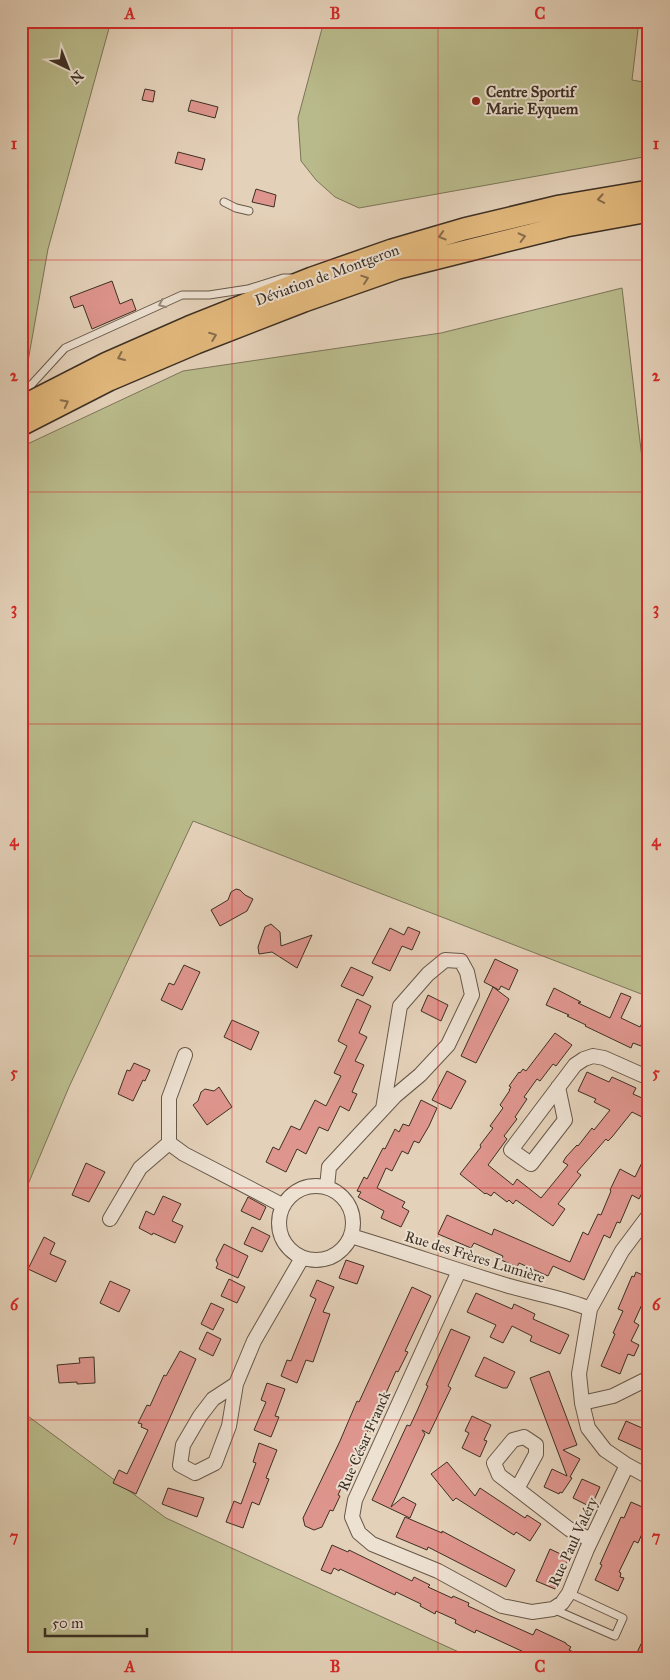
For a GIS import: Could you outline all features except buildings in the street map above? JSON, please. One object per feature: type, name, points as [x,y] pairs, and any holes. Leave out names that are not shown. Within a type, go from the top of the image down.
[{"type":"main road","name":"Déviation de Montgeron","points":[[21,407],[107,363],[189,327],[312,278],[392,250],[464,229],[560,206],[649,191]]},
{"type":"main road","name":"Déviation de Montgeron","points":[[21,426],[110,380],[196,343],[304,301],[398,268],[566,226],[649,211]]},
{"type":"street","points":[[327,1187],[329,1167],[383,1109],[448,1046],[472,995],[468,972],[461,962],[445,960],[428,974],[400,1006],[383,1109]]},
{"type":"street","points":[[110,1219],[140,1168],[169,1143],[169,1098],[185,1055]]},
{"type":"street","points":[[558,1087],[565,1120],[531,1164],[512,1150],[558,1087],[575,1065],[584,1059],[594,1056],[604,1058],[649,1078]]},
{"type":"street","points":[[169,1143],[184,1154],[282,1205]]},
{"type":"street","points":[[314,1185],[327,1187],[338,1193],[348,1202],[353,1218],[351,1236],[345,1247],[330,1258],[317,1261],[302,1258],[291,1252],[284,1244],[279,1232],[278,1218],[282,1205],[288,1197],[299,1189],[314,1185]]},
{"type":"street","points":[[649,1215],[622,1251],[590,1308],[578,1374],[588,1428],[605,1450],[649,1477]]},
{"type":"street","name":"Rue des Frères Lumière","points":[[351,1236],[514,1288],[590,1308]]},
{"type":"street","points":[[236,1384],[213,1399],[200,1416],[183,1444],[180,1465],[195,1472],[215,1463],[229,1426],[236,1384],[254,1341],[302,1258]]},
{"type":"street","name":"Rue César Franck","points":[[459,1271],[355,1500],[352,1517],[359,1533],[372,1544],[438,1571],[502,1606],[532,1612]]},
{"type":"street","points":[[582,1403],[613,1396],[649,1378]]},
{"type":"street","name":"Rue Paul Valéry","points":[[532,1612],[553,1609],[562,1603],[569,1593],[591,1540],[627,1465]]},
{"type":"street","points":[[517,1489],[569,1529],[591,1540]]},
{"type":"lane","points":[[224,202],[236,208],[249,211]]},
{"type":"lane","points":[[21,390],[32,384],[65,348],[182,296],[209,295],[248,289],[284,278],[312,278]]},
{"type":"lane","points":[[553,1609],[615,1636],[623,1618],[569,1593]]},
{"type":"green space","points":[[21,21],[111,21],[48,249],[25,378],[21,380]]},
{"type":"green space","name":"Centre Sportif Marie Eyquem","points":[[324,21],[639,21],[632,80],[649,83],[649,156],[359,208],[335,197],[316,180],[301,161],[298,118]]},
{"type":"green space","points":[[622,288],[647,501],[649,502],[649,997],[193,821],[69,1087],[21,1201],[21,447],[183,371],[441,333]]},
{"type":"green space","points":[[21,1411],[166,1518],[474,1659],[21,1659]]},
{"type":"place","name":"Centre Sportif Marie Eyquem","points":[[476,101]]}]
